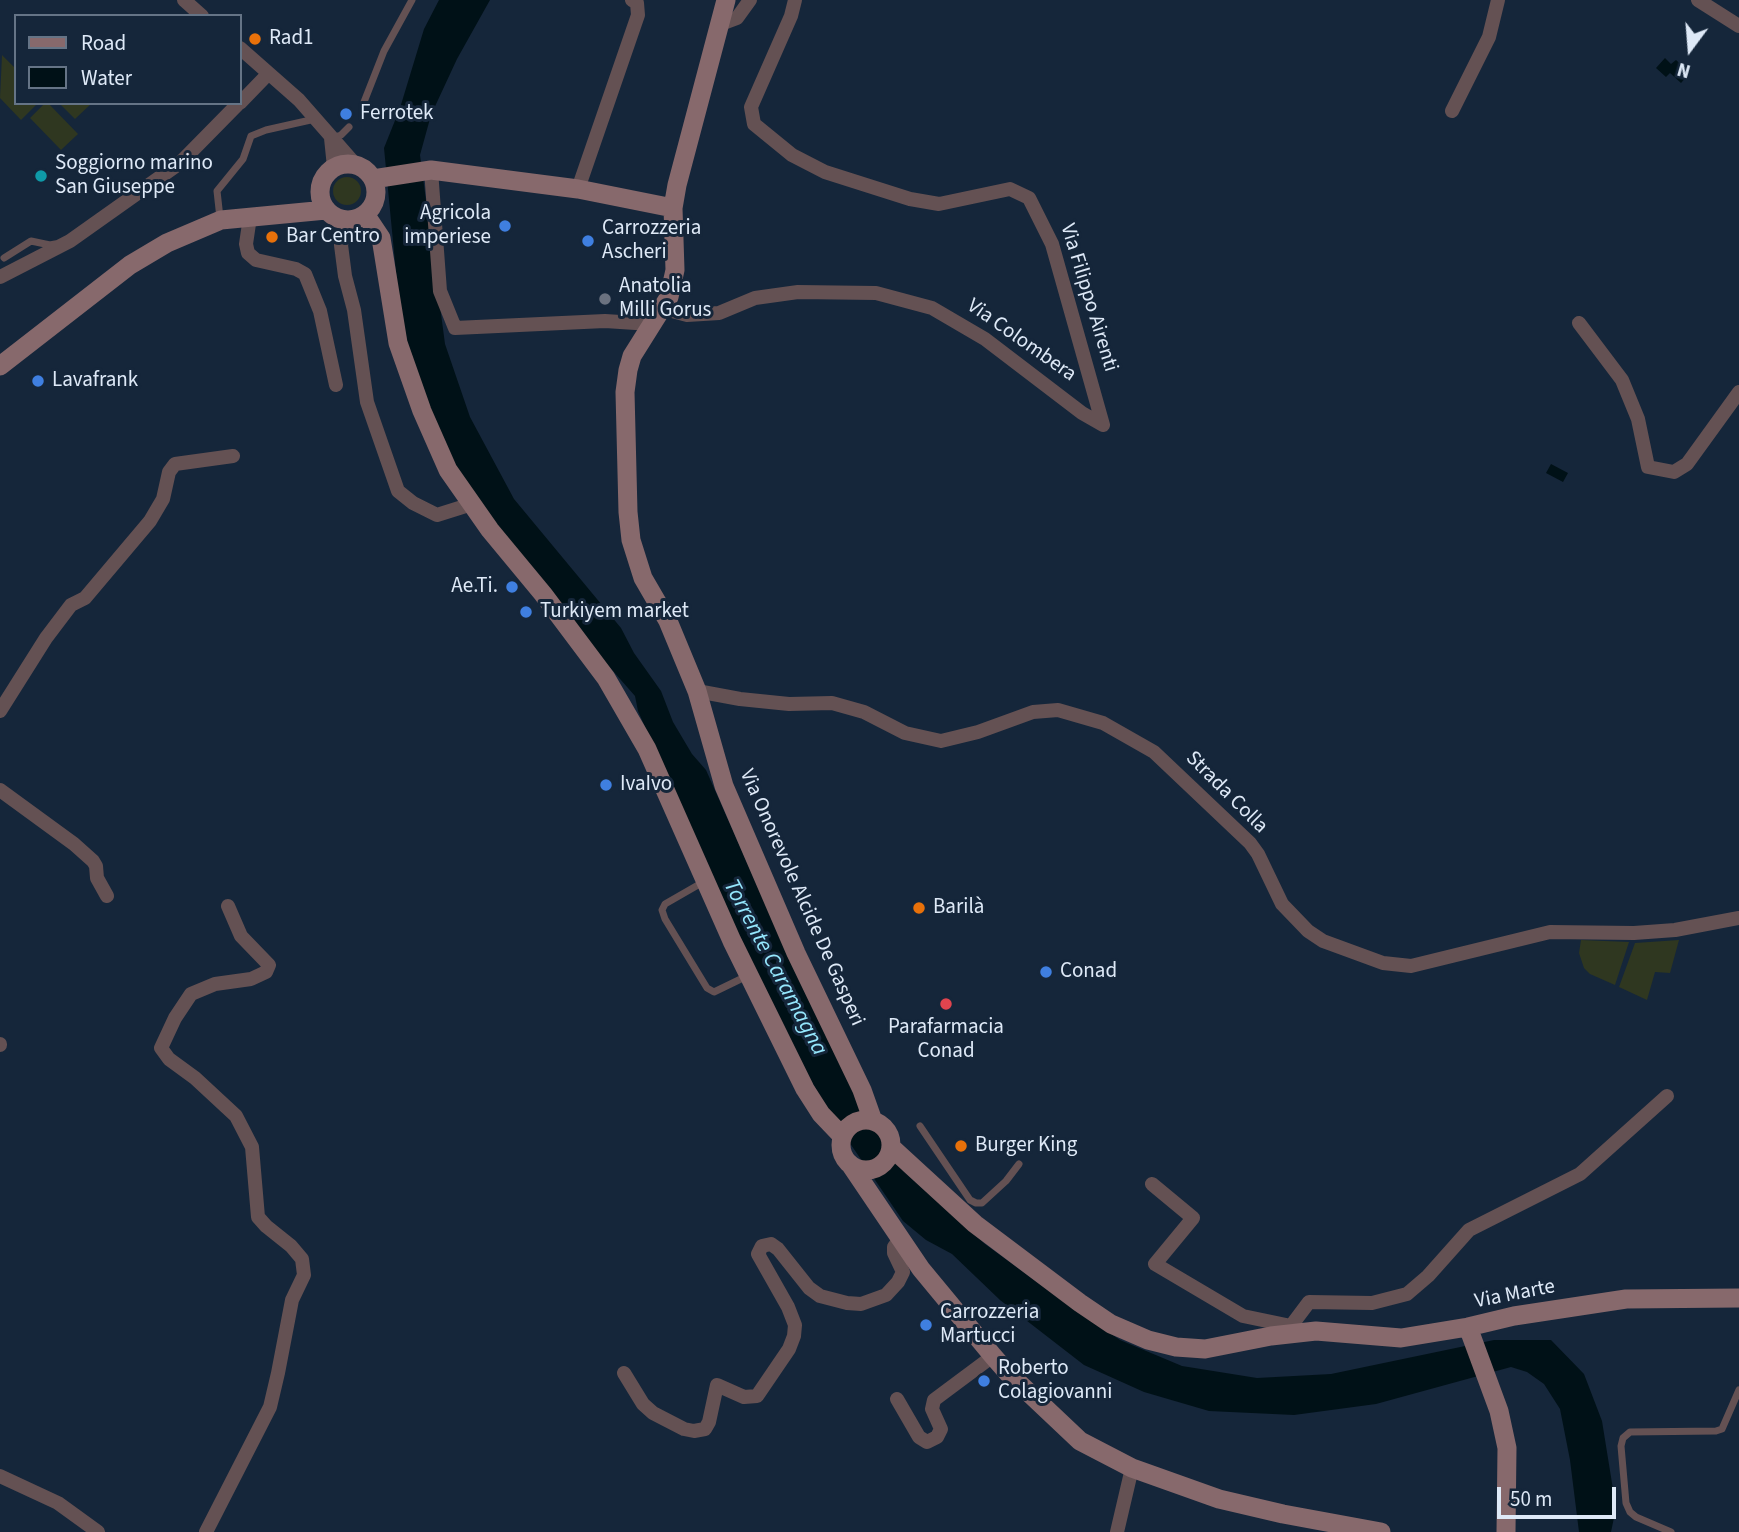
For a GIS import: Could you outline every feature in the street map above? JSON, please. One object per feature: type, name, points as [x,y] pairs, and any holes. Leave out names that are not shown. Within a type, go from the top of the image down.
[{"type":"main road","points":[[697,691],[668,621],[643,578],[631,540],[625,392],[632,356],[669,296],[675,270],[673,208],[726,0]]},
{"type":"main road","points":[[294,212],[320,187],[323,179],[334,167],[341,164],[356,164],[378,179],[430,170],[579,189],[673,208]]},
{"type":"main road","points":[[356,217],[375,198],[378,179]]},
{"type":"main road","points":[[320,187],[322,203],[326,210],[332,215],[356,217],[381,238],[398,343],[422,411],[448,470],[606,678],[647,750],[748,976],[805,1089],[821,1114],[842,1136]]},
{"type":"main road","points":[[0,366],[130,265],[167,243],[221,220],[326,210]]},
{"type":"main road","name":"Via Onorevole Alcide De Gasperi","points":[[697,691],[724,786],[796,953],[862,1090],[873,1121]]},
{"type":"main road","points":[[867,1179],[886,1161],[891,1147],[887,1130],[865,1119],[851,1124],[842,1136],[842,1152],[850,1164],[867,1179],[900,1239],[921,1269],[1007,1372],[1080,1441],[1132,1468],[1219,1499],[1381,1532]]},
{"type":"main road","points":[[891,1147],[975,1224],[1111,1324],[1162,1345],[1205,1349],[1291,1330],[1335,1331],[1401,1338],[1468,1327]]},
{"type":"main road","name":"Via Marte","points":[[1506,1532],[1507,1448],[1499,1411],[1468,1327],[1514,1315],[1626,1299],[1739,1298]]},
{"type":"street","points":[[184,0],[200,14]]},
{"type":"street","points":[[579,189],[638,15],[637,3],[632,0]]},
{"type":"street","points":[[721,24],[737,18],[750,0]]},
{"type":"street","name":"Via Filippo Airenti","points":[[795,0],[791,16],[751,107],[754,124],[792,155],[825,172],[910,199],[939,205],[1010,189],[1029,198],[1052,244],[1103,425]]},
{"type":"street","points":[[1452,111],[1489,37],[1498,0]]},
{"type":"street","points":[[1698,0],[1739,26]]},
{"type":"street","points":[[242,50],[299,100],[356,164]]},
{"type":"street","points":[[242,101],[268,74]]},
{"type":"street","points":[[0,277],[70,241],[180,163],[238,105]]},
{"type":"street","points":[[331,138],[334,167]]},
{"type":"street","name":"Via Colombera","points":[[430,170],[440,291],[455,328],[719,313],[755,298],[798,292],[876,293],[932,308],[985,339],[1082,413],[1103,425]]},
{"type":"street","points":[[250,217],[246,244],[248,253],[256,260],[296,269],[305,274],[320,311],[336,385]]},
{"type":"street","points":[[356,217],[341,245],[345,276],[354,310],[370,416],[400,494],[437,515],[472,504]]},
{"type":"street","points":[[1579,323],[1622,380],[1638,419],[1648,467],[1674,472],[1687,464],[1739,392]]},
{"type":"street","points":[[0,711],[46,638],[71,605],[85,598],[150,521],[163,499],[169,472],[175,464],[233,456]]},
{"type":"street","name":"Strada Colla","points":[[697,691],[789,704],[832,702],[864,712],[905,733],[942,741],[978,732],[1033,712],[1058,710],[1103,723],[1154,752],[1250,843],[1282,904],[1308,931],[1332,944],[1382,963],[1411,966],[1550,932],[1633,933],[1675,930],[1739,918]]},
{"type":"street","points":[[0,790],[93,861],[99,883],[107,896]]},
{"type":"street","points":[[206,1532],[270,1407],[292,1300],[304,1275],[302,1259],[258,1217],[252,1147],[236,1116],[195,1078],[169,1059],[160,1048],[191,994],[201,988],[251,979],[266,972],[269,965],[241,936],[228,906]]},
{"type":"street","points":[[1152,1184],[1193,1218],[1155,1264],[1243,1316],[1291,1330],[1309,1302],[1372,1303],[1407,1294],[1429,1276],[1469,1230],[1580,1174],[1667,1096]]},
{"type":"street","points":[[624,1374],[643,1404],[653,1413],[684,1429],[705,1429],[717,1385],[744,1397],[757,1396],[789,1349],[794,1336],[795,1325],[788,1307],[758,1254],[762,1246],[771,1244],[778,1249],[809,1288],[820,1296],[862,1304],[886,1295],[898,1282],[903,1272],[894,1247],[900,1239]]},
{"type":"street","points":[[897,1399],[919,1437],[928,1442],[937,1437],[941,1429],[932,1409],[934,1400],[993,1356]]},
{"type":"street","points":[[1117,1532],[1132,1468]]},
{"type":"street","points":[[0,1475],[58,1503],[99,1532]]},
{"type":"lane","points":[[364,102],[380,60],[412,0]]},
{"type":"lane","points":[[221,220],[216,191],[243,159],[251,136],[316,119]]},
{"type":"lane","points":[[331,138],[341,135],[349,127]]},
{"type":"lane","points":[[5,258],[31,241],[50,245],[70,241]]},
{"type":"lane","points":[[705,880],[665,904],[662,910],[665,919],[707,988],[714,992],[748,976]]},
{"type":"lane","points":[[920,1126],[970,1200],[976,1203],[982,1203],[990,1196],[1019,1164]]},
{"type":"lane","points":[[1671,1532],[1630,1512],[1626,1503],[1621,1446],[1623,1438],[1630,1432],[1716,1432],[1722,1429],[1739,1390]]},
{"type":"green space","points":[[2,55],[14,67],[14,105],[36,105],[21,120],[0,98]]},
{"type":"green space","points":[[43,105],[50,105],[78,134],[61,150],[30,118]]},
{"type":"green space","points":[[61,105],[90,105],[75,119]]},
{"type":"green space","points":[[347,177],[357,181],[361,191],[357,201],[347,205],[337,201],[333,191],[337,181]]},
{"type":"green space","points":[[1581,940],[1629,942],[1615,985],[1590,974],[1584,968],[1579,953]]},
{"type":"green space","points":[[1679,940],[1670,973],[1655,972],[1647,1000],[1619,987],[1635,943]]},
{"type":"water","name":"Torrente Caramagna","points":[[439,0],[490,0],[457,59],[431,115],[420,155],[445,344],[470,417],[514,499],[621,628],[634,653],[661,691],[673,722],[692,754],[706,770],[799,980],[856,1098],[903,1171],[985,1244],[1052,1293],[1120,1340],[1182,1366],[1257,1378],[1331,1374],[1494,1340],[1551,1340],[1584,1374],[1602,1421],[1616,1508],[1611,1532],[1579,1532],[1560,1409],[1544,1384],[1527,1372],[1511,1367],[1376,1404],[1294,1415],[1209,1411],[1144,1392],[1084,1365],[1000,1300],[952,1254],[926,1240],[903,1221],[830,1114],[762,993],[638,711],[635,696],[484,511],[453,464],[411,362],[398,293],[384,148],[400,108],[424,29]]},
{"type":"water","points":[[1665,58],[1671,64],[1676,60],[1690,73],[1681,83],[1670,73],[1666,77],[1656,68]]},
{"type":"water","points":[[1551,464],[1568,473],[1563,482],[1546,473]]},
{"type":"place","name":"Rad1","points":[[255,39]]},
{"type":"place","name":"Ferrotek","points":[[346,114]]},
{"type":"place","name":"Soggiorno marino San Giuseppe","points":[[41,176]]},
{"type":"place","name":"Agricola imperiese","points":[[505,226]]},
{"type":"place","name":"Bar Centro","points":[[272,237]]},
{"type":"place","name":"Carrozzeria Ascheri","points":[[588,241]]},
{"type":"place","name":"Anatolia Milli Gorus","points":[[605,299]]},
{"type":"place","name":"Lavafrank","points":[[38,381]]},
{"type":"place","name":"Ae.Ti.","points":[[512,587]]},
{"type":"place","name":"Turkiyem market","points":[[526,612]]},
{"type":"place","name":"IvaIvo","points":[[606,785]]},
{"type":"place","name":"Barilà","points":[[919,908]]},
{"type":"place","name":"Conad","points":[[1046,972]]},
{"type":"place","name":"Parafarmacia Conad","points":[[946,1004]]},
{"type":"place","name":"Burger King","points":[[961,1146]]},
{"type":"place","name":"Carrozzeria Martucci","points":[[926,1325]]},
{"type":"place","name":"Roberto Colagiovanni","points":[[984,1381]]}]
